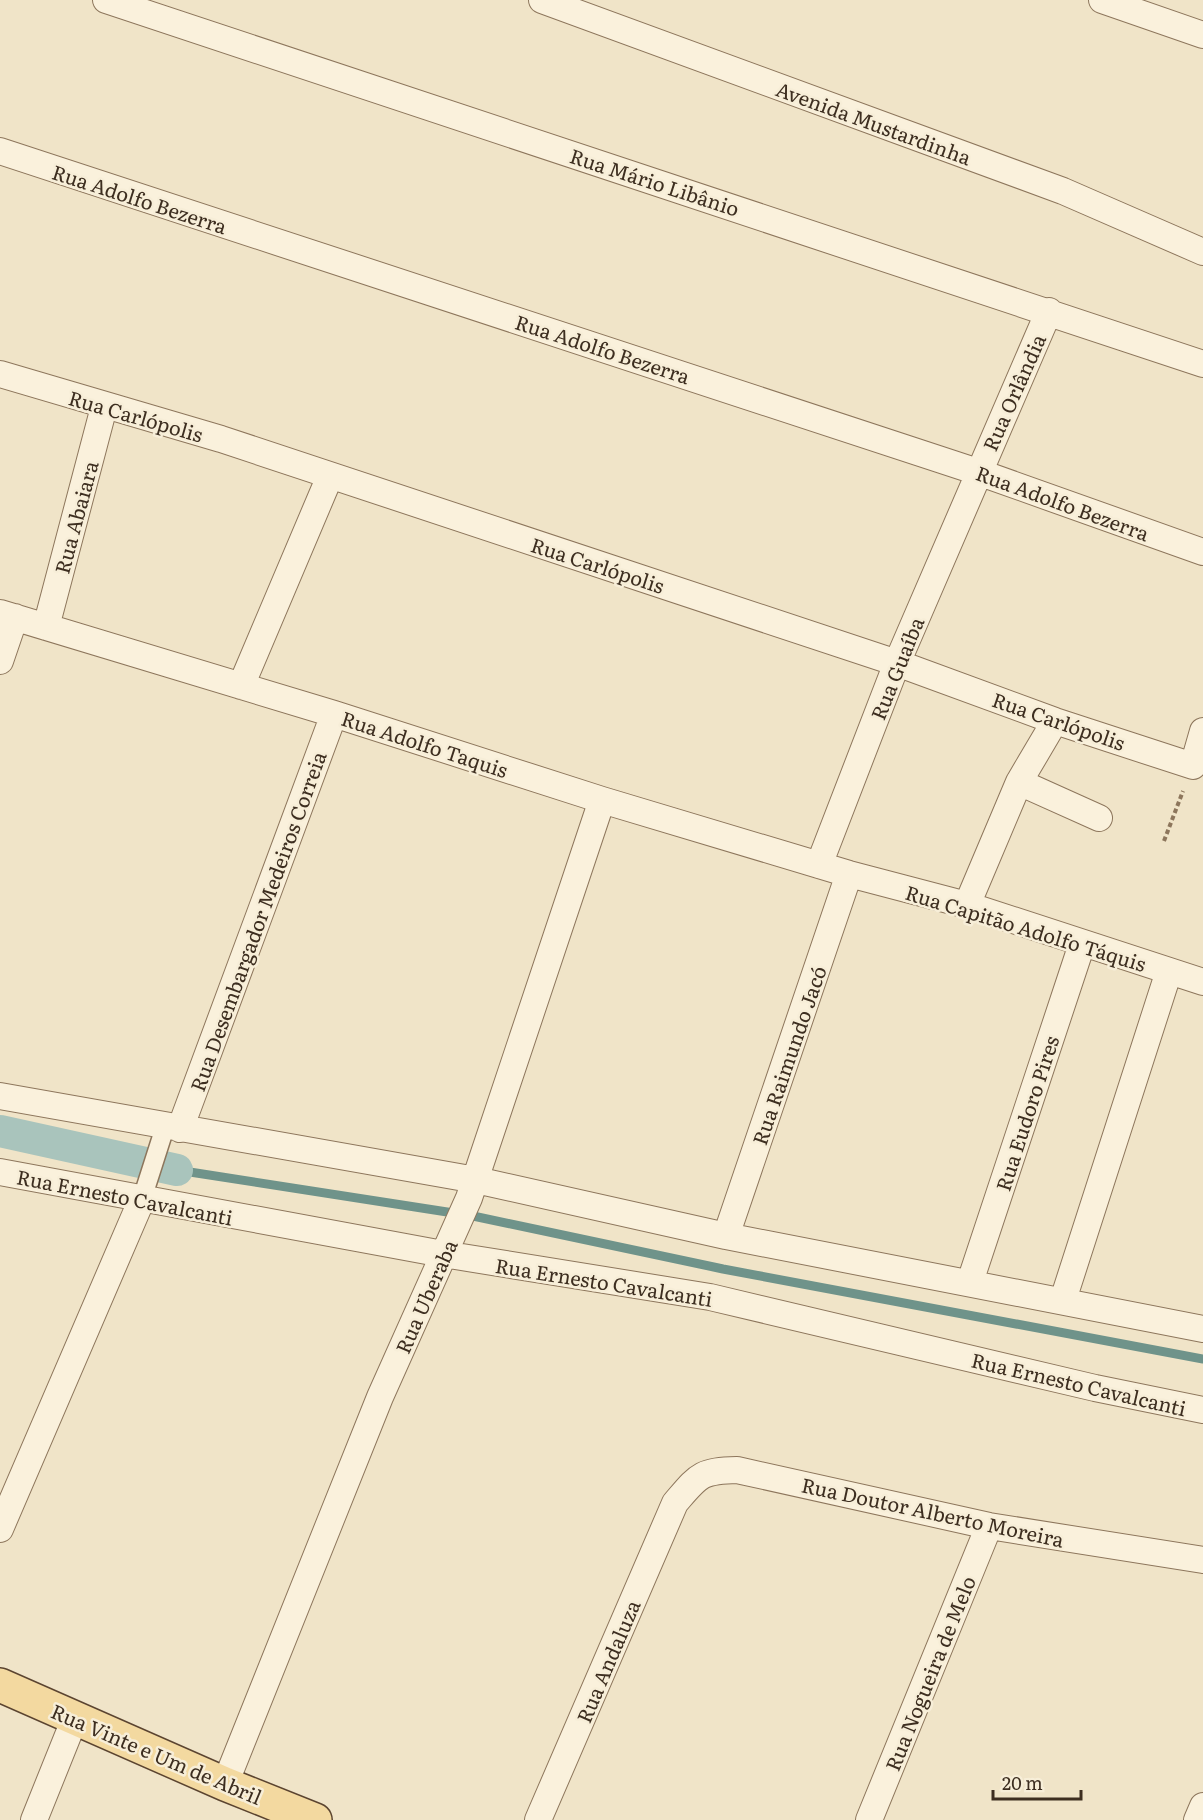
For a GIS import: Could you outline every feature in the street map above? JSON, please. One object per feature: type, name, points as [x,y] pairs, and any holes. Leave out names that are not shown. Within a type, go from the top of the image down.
[{"type":"main road","name":"Rua Vinte e Um de Abril","points":[[0,1685],[225,1784],[315,1820]]},
{"type":"street","name":"Rua Mário Libânio","points":[[106,0],[1049,311],[1203,364]]},
{"type":"street","name":"Avenida Mustardinha","points":[[542,0],[1062,191],[1203,252]]},
{"type":"street","points":[[1102,0],[1203,35]]},
{"type":"street","name":"Rua Adolfo Bezerra","points":[[0,151],[978,472],[1203,552]]},
{"type":"street","name":"Rua Orlândia","points":[[978,472],[1049,311]]},
{"type":"street","name":"Rua Carlópolis","points":[[0,374],[221,439],[897,663],[1055,721],[1193,766]]},
{"type":"street","name":"Rua Abaiara","points":[[46,627],[104,406]]},
{"type":"street","name":"Rua Guaíba","points":[[819,865],[897,663],[978,472]]},
{"type":"street","points":[[241,686],[330,476]]},
{"type":"street","points":[[0,662],[7,615]]},
{"type":"street","name":"Rua Adolfo Taquis","points":[[7,615],[334,714],[602,800],[849,874]]},
{"type":"street","name":"Rua Desembargador Medeiros Correia","points":[[169,1131],[334,714]]},
{"type":"street","points":[[967,905],[1019,782],[1055,721]]},
{"type":"street","points":[[1193,766],[1203,731]]},
{"type":"street","points":[[1019,782],[1099,818]]},
{"type":"street","name":"Rua Uberaba","points":[[225,1784],[380,1396],[472,1189],[602,800]]},
{"type":"street","name":"Rua Capitão Adolfo Táquis","points":[[849,874],[967,905],[1203,982]]},
{"type":"street","name":"Rua Raimundo Jacó","points":[[726,1236],[849,874]]},
{"type":"street","name":"Rua Eudoro Pires","points":[[970,1282],[1082,944]]},
{"type":"street","points":[[1063,1300],[1169,971]]},
{"type":"street","points":[[0,1096],[169,1131],[970,1282],[1203,1329]]},
{"type":"street","points":[[0,1530],[169,1131]]},
{"type":"street","name":"Rua Ernesto Cavalcanti","points":[[0,1172],[142,1199],[446,1249],[710,1297],[1095,1388],[1203,1410]]},
{"type":"street","name":"Rua Doutor Alberto Moreira","points":[[675,1503],[694,1481],[709,1471],[737,1470],[989,1526],[1203,1560]]},
{"type":"street","name":"Rua Andaluza","points":[[538,1820],[675,1503]]},
{"type":"street","name":"Rua Nogueira de Melo","points":[[869,1820],[989,1526]]},
{"type":"street","points":[[34,1820],[75,1718]]},
{"type":"street","points":[[1197,1820],[1203,1806]]},
{"type":"path","points":[[1164,841],[1193,766]]},
{"type":"waterway","points":[[0,1131],[177,1170]]},
{"type":"waterway","points":[[177,1170],[473,1216],[723,1269],[1203,1359]]}]
